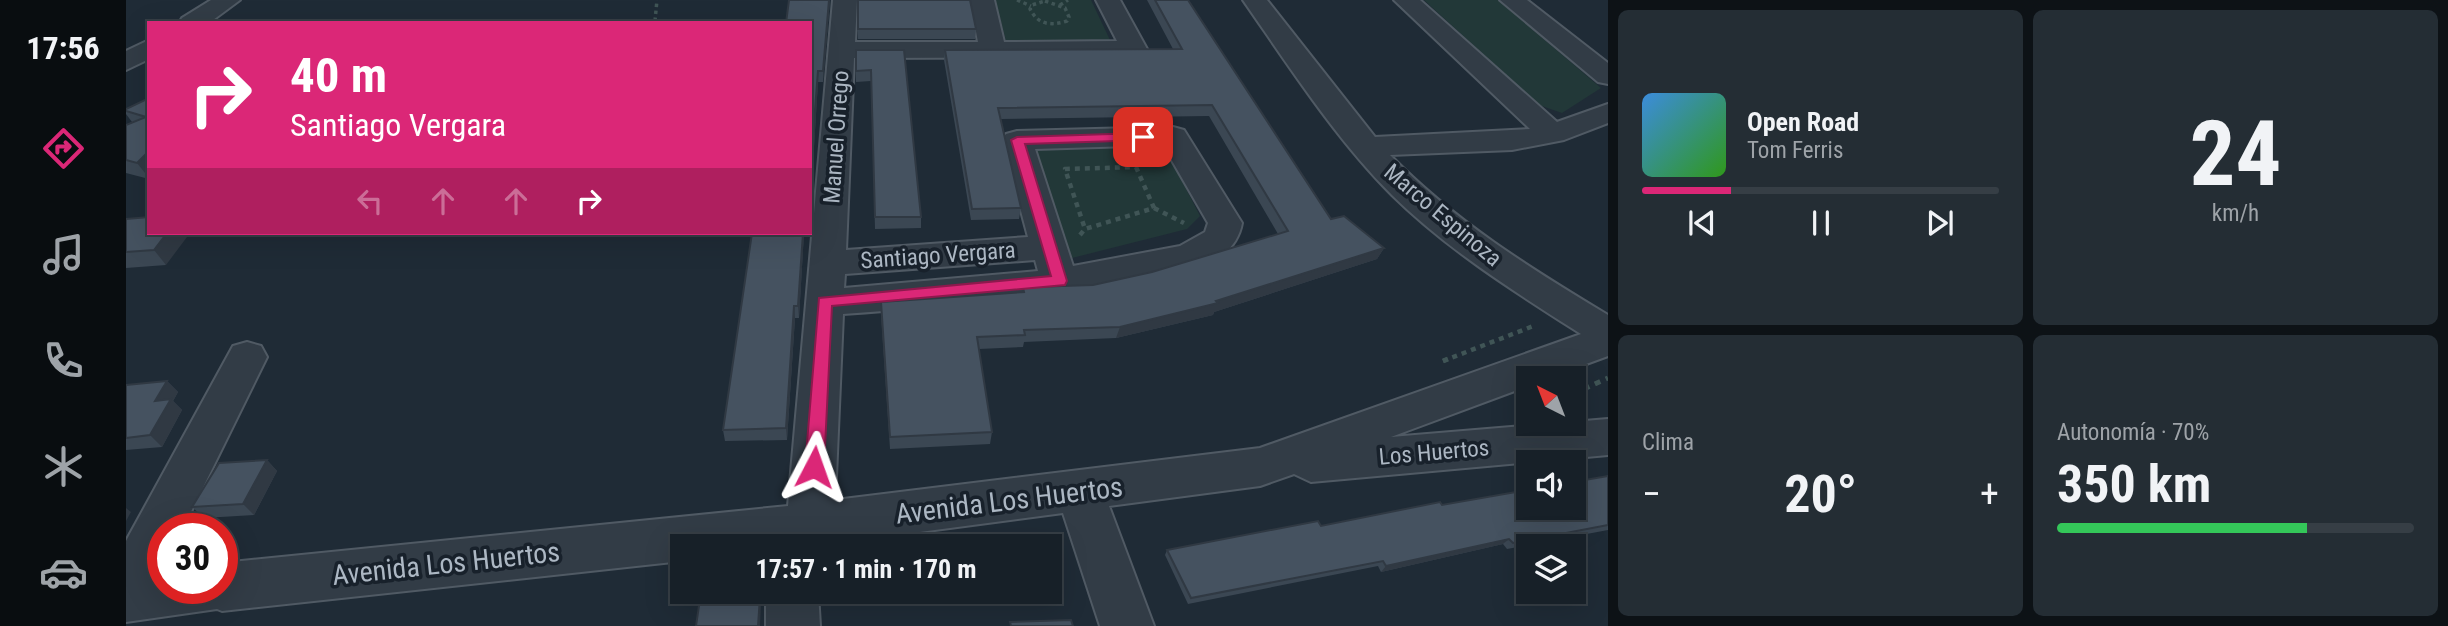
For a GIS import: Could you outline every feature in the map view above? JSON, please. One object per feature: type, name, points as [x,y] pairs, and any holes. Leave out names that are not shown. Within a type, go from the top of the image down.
[{"type":"street","points":[[194,21],[229,0]]},
{"type":"street","points":[[982,0],[991,39]]},
{"type":"street","points":[[843,27],[1134,49],[1108,0]]},
{"type":"street","name":"Marco Espinoza","points":[[1255,0],[1344,119],[1406,189],[1475,245],[1608,333]]},
{"type":"street","points":[[1406,0],[1553,134]]},
{"type":"street","points":[[1513,0],[1608,76]]},
{"type":"street","name":"Manuel Orrego","points":[[797,533],[825,302],[843,27]]},
{"type":"street","points":[[126,62],[147,49]]},
{"type":"street","points":[[126,82],[147,81]]},
{"type":"street","points":[[1367,147],[1512,141],[1553,134],[1608,113]]},
{"type":"street","points":[[1344,119],[1501,120],[1529,114]]},
{"type":"street","name":"Santiago Vergara","points":[[827,263],[1054,264],[1196,253],[1210,247],[1219,239],[1225,223],[1173,136],[1017,140],[1054,264]]},
{"type":"street","name":"Santiago Vergara","points":[[825,302],[1054,264]]},
{"type":"street","name":"Avenida Los Huertos","points":[[238,585],[797,533],[1260,467],[1608,340]]},
{"type":"street","points":[[126,591],[247,357]]},
{"type":"street","name":"Los Huertos","points":[[1260,467],[1608,438]]},
{"type":"street","points":[[1080,492],[1127,626]]},
{"type":"street","points":[[126,597],[147,595]]},
{"type":"street","points":[[792,604],[793,626]]},
{"type":"path","points":[[655,21],[657,0]]},
{"type":"path","points":[[1017,0],[1031,6],[1045,1],[1060,5],[1065,8],[1069,18],[1060,24],[1044,23],[1031,15],[1031,6]]},
{"type":"path","points":[[1060,5],[1068,0]]},
{"type":"path","points":[[1136,167],[1154,208],[1085,229],[1065,169],[1136,167]]},
{"type":"path","points":[[1586,388],[1608,379]]},
{"type":"green space","points":[[995,0],[1091,0],[1110,40],[1006,41]]},
{"type":"green space","points":[[1424,0],[1498,0],[1601,88],[1562,113],[1539,105]]},
{"type":"green space","points":[[1162,142],[1200,216],[1187,229],[1068,259],[1034,149]]},
{"type":"building","points":[[789,0],[829,0],[823,71],[818,71],[813,136],[812,21],[786,21]]},
{"type":"building","points":[[858,0],[970,0],[976,29],[858,29]]},
{"type":"building","points":[[1155,0],[1188,0],[1331,219],[1344,216],[1384,248],[1216,301],[1218,303],[1120,327],[1024,330],[1025,335],[977,337],[992,432],[890,437],[881,302],[1024,292],[1023,288],[1031,287],[1093,285],[1152,272],[1288,231],[1212,105],[998,108],[1021,208],[972,209],[945,50],[1182,49]]},
{"type":"building","points":[[856,50],[904,50],[921,217],[875,217],[871,70],[856,71]]},
{"type":"building","points":[[147,99],[147,153],[137,163],[126,160],[126,125],[146,117],[126,109]]},
{"type":"building","points":[[147,217],[147,235],[165,235],[154,250],[126,252],[126,219]]},
{"type":"building","points":[[752,235],[803,235],[798,306],[794,306],[786,428],[723,430]]},
{"type":"building","points":[[167,381],[155,401],[171,399],[150,435],[126,438],[126,385]]},
{"type":"building","points":[[267,460],[243,504],[192,507],[219,463]]},
{"type":"building","points":[[1608,476],[1608,525],[1560,534],[1516,534],[1516,542],[1509,539],[1386,566],[1383,561],[1191,598],[1167,550],[1318,521],[1321,526],[1440,502],[1442,505],[1516,492],[1516,520],[1586,520],[1586,480]]},
{"type":"building","points":[[699,604],[760,604],[758,626],[696,626]]},
{"type":"building","points":[[1071,620],[1073,626],[1011,626],[1010,622]]},
{"type":"route","points":[[814,467],[825,302],[1059,281],[1017,140],[1143,137]]}]
